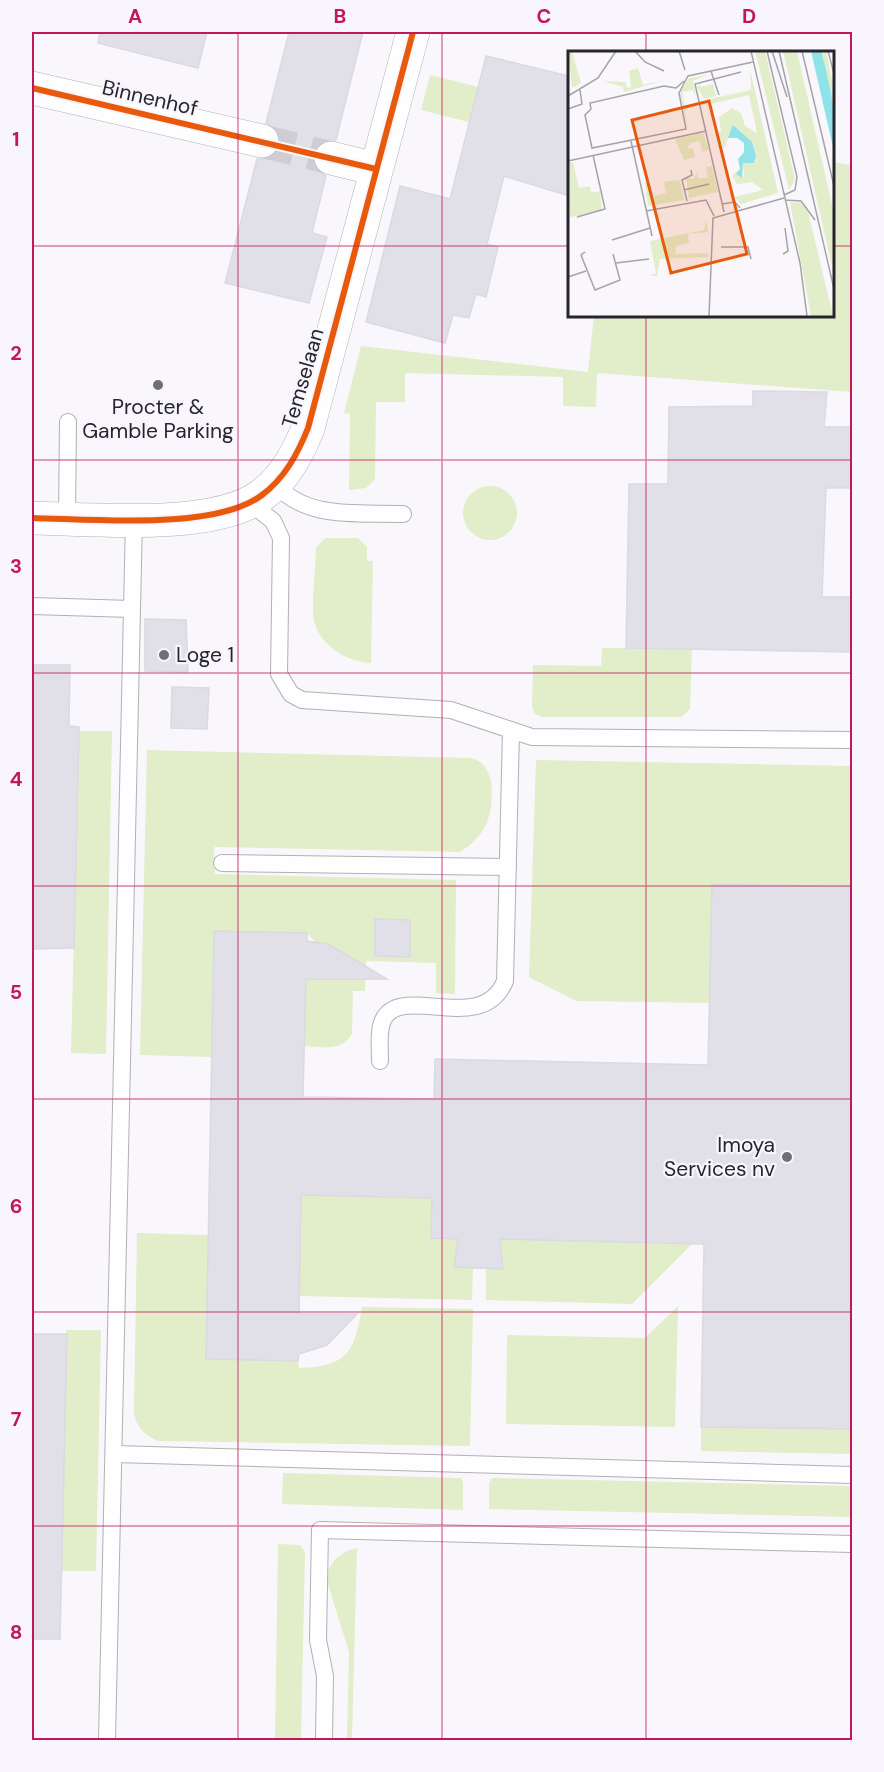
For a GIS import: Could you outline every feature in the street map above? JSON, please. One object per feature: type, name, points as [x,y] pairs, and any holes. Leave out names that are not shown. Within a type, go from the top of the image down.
[{"type":"street","name":"Temselaan","points":[[32,518],[134,519],[209,515],[250,502],[275,483],[299,452],[308,428],[413,32]]},
{"type":"street","name":"Binnenhof","points":[[32,88],[262,141]]},
{"type":"street","points":[[331,158],[376,169]]},
{"type":"lane","points":[[67,518],[69,422]]},
{"type":"lane","points":[[275,483],[295,500],[325,511],[404,514]]},
{"type":"lane","points":[[250,502],[271,519],[281,538],[279,674],[291,694],[314,702],[451,710],[532,737],[852,740]]},
{"type":"lane","points":[[107,1740],[134,519]]},
{"type":"lane","points":[[32,606],[132,609]]},
{"type":"lane","points":[[380,1061],[381,1027],[388,1013],[394,1009],[483,1005],[501,992],[505,981],[511,731]]},
{"type":"lane","points":[[222,862],[508,867]]},
{"type":"lane","points":[[115,1454],[852,1475]]},
{"type":"lane","points":[[324,1740],[325,1676],[318,1640],[320,1530],[852,1544]]},
{"type":"green space","points":[[430,75],[479,87],[559,145],[421,110]]},
{"type":"green space","points":[[833,162],[852,165],[852,392],[597,373],[596,407],[563,406],[563,377],[405,373],[405,402],[376,402],[375,479],[366,488],[349,490],[350,414],[344,413],[361,346],[588,372],[594,316],[833,316]]},
{"type":"green space","points":[[490,486],[500,488],[509,494],[515,503],[517,513],[515,523],[509,532],[500,538],[490,540],[480,538],[471,532],[465,523],[463,513],[465,503],[471,494],[480,488]]},
{"type":"green space","points":[[325,538],[358,538],[367,547],[367,561],[373,561],[371,663],[354,660],[337,652],[323,640],[315,624],[313,599],[316,548]]},
{"type":"green space","points":[[602,648],[692,649],[690,709],[681,717],[543,717],[535,714],[532,707],[533,665],[601,666]]},
{"type":"green space","points":[[79,731],[112,731],[106,1054],[71,1053]]},
{"type":"green space","points":[[147,750],[470,758],[478,761],[484,766],[491,781],[491,808],[481,832],[460,852],[214,847],[215,874],[456,880],[455,994],[436,993],[436,963],[366,961],[365,991],[353,991],[352,1034],[348,1040],[331,1047],[304,1046],[306,979],[348,979],[307,933],[213,1057],[140,1055]]},
{"type":"green space","points":[[536,760],[852,766],[852,887],[712,884],[710,1003],[576,1001],[529,977]]},
{"type":"green space","points":[[301,1195],[432,1198],[431,1238],[458,1239],[454,1267],[473,1268],[472,1300],[299,1296]]},
{"type":"green space","points":[[137,1233],[208,1235],[206,1359],[298,1361],[299,1368],[315,1367],[338,1360],[346,1354],[356,1336],[362,1307],[473,1309],[470,1446],[159,1441],[149,1436],[139,1426],[134,1412]]},
{"type":"green space","points":[[500,1239],[692,1244],[632,1304],[486,1300],[486,1268]]},
{"type":"green space","points":[[678,1306],[675,1427],[506,1424],[507,1335],[645,1338]]},
{"type":"green space","points":[[66,1330],[101,1330],[96,1571],[61,1571]]},
{"type":"green space","points":[[701,1427],[852,1429],[852,1454],[701,1451]]},
{"type":"green space","points":[[283,1473],[461,1478],[463,1510],[282,1504]]},
{"type":"green space","points":[[492,1478],[852,1486],[852,1517],[489,1509],[489,1483]]},
{"type":"green space","points":[[278,1544],[300,1545],[305,1552],[301,1740],[275,1740]]},
{"type":"green space","points":[[357,1548],[352,1738],[347,1738],[349,1652],[326,1578],[337,1558]]},
{"type":"building","points":[[100,32],[207,32],[198,68],[98,43]]},
{"type":"building","points":[[289,32],[363,32],[336,140],[326,140],[318,145],[313,154],[313,164],[326,176],[312,233],[327,237],[309,303],[225,283],[257,159],[268,159],[280,146],[280,135],[274,127],[266,123]]},
{"type":"building","points":[[486,56],[568,76],[568,196],[504,176],[487,244],[498,247],[486,297],[476,294],[469,318],[453,315],[445,343],[366,322],[400,186],[450,199]]},
{"type":"building","points":[[753,391],[827,392],[824,427],[852,427],[852,488],[826,488],[822,597],[852,597],[852,652],[626,648],[629,484],[668,484],[669,407],[753,406]]},
{"type":"building","name":"Loge 1","points":[[145,619],[186,620],[188,672],[145,671]]},
{"type":"building","points":[[32,665],[70,665],[69,726],[79,727],[74,948],[32,949]]},
{"type":"building","points":[[172,687],[209,688],[207,729],[171,728]]},
{"type":"building","points":[[712,884],[852,887],[852,1429],[701,1427],[704,1244],[500,1239],[503,1269],[454,1267],[458,1239],[431,1238],[432,1198],[301,1195],[299,1314],[357,1314],[327,1345],[299,1354],[298,1361],[206,1359],[214,931],[307,933],[307,941],[328,944],[387,979],[306,979],[303,1097],[434,1099],[435,1059],[708,1065]]},
{"type":"building","points":[[375,919],[410,920],[410,957],[375,956]]},
{"type":"building","points":[[32,1334],[67,1334],[60,1639],[32,1639]]},
{"type":"tunnel","points":[[262,141],[331,158]]},
{"type":"cycle path","points":[[32,518],[118,521],[215,514],[241,506],[262,495],[284,473],[308,428],[413,32]]},
{"type":"cycle path","points":[[32,88],[376,169]]},
{"type":"place","name":"Procter & Gamble Parking","points":[[158,385]]},
{"type":"place","name":"Loge 1","points":[[164,655]]},
{"type":"place","name":"Imoya Services nv","points":[[787,1157]]}]
